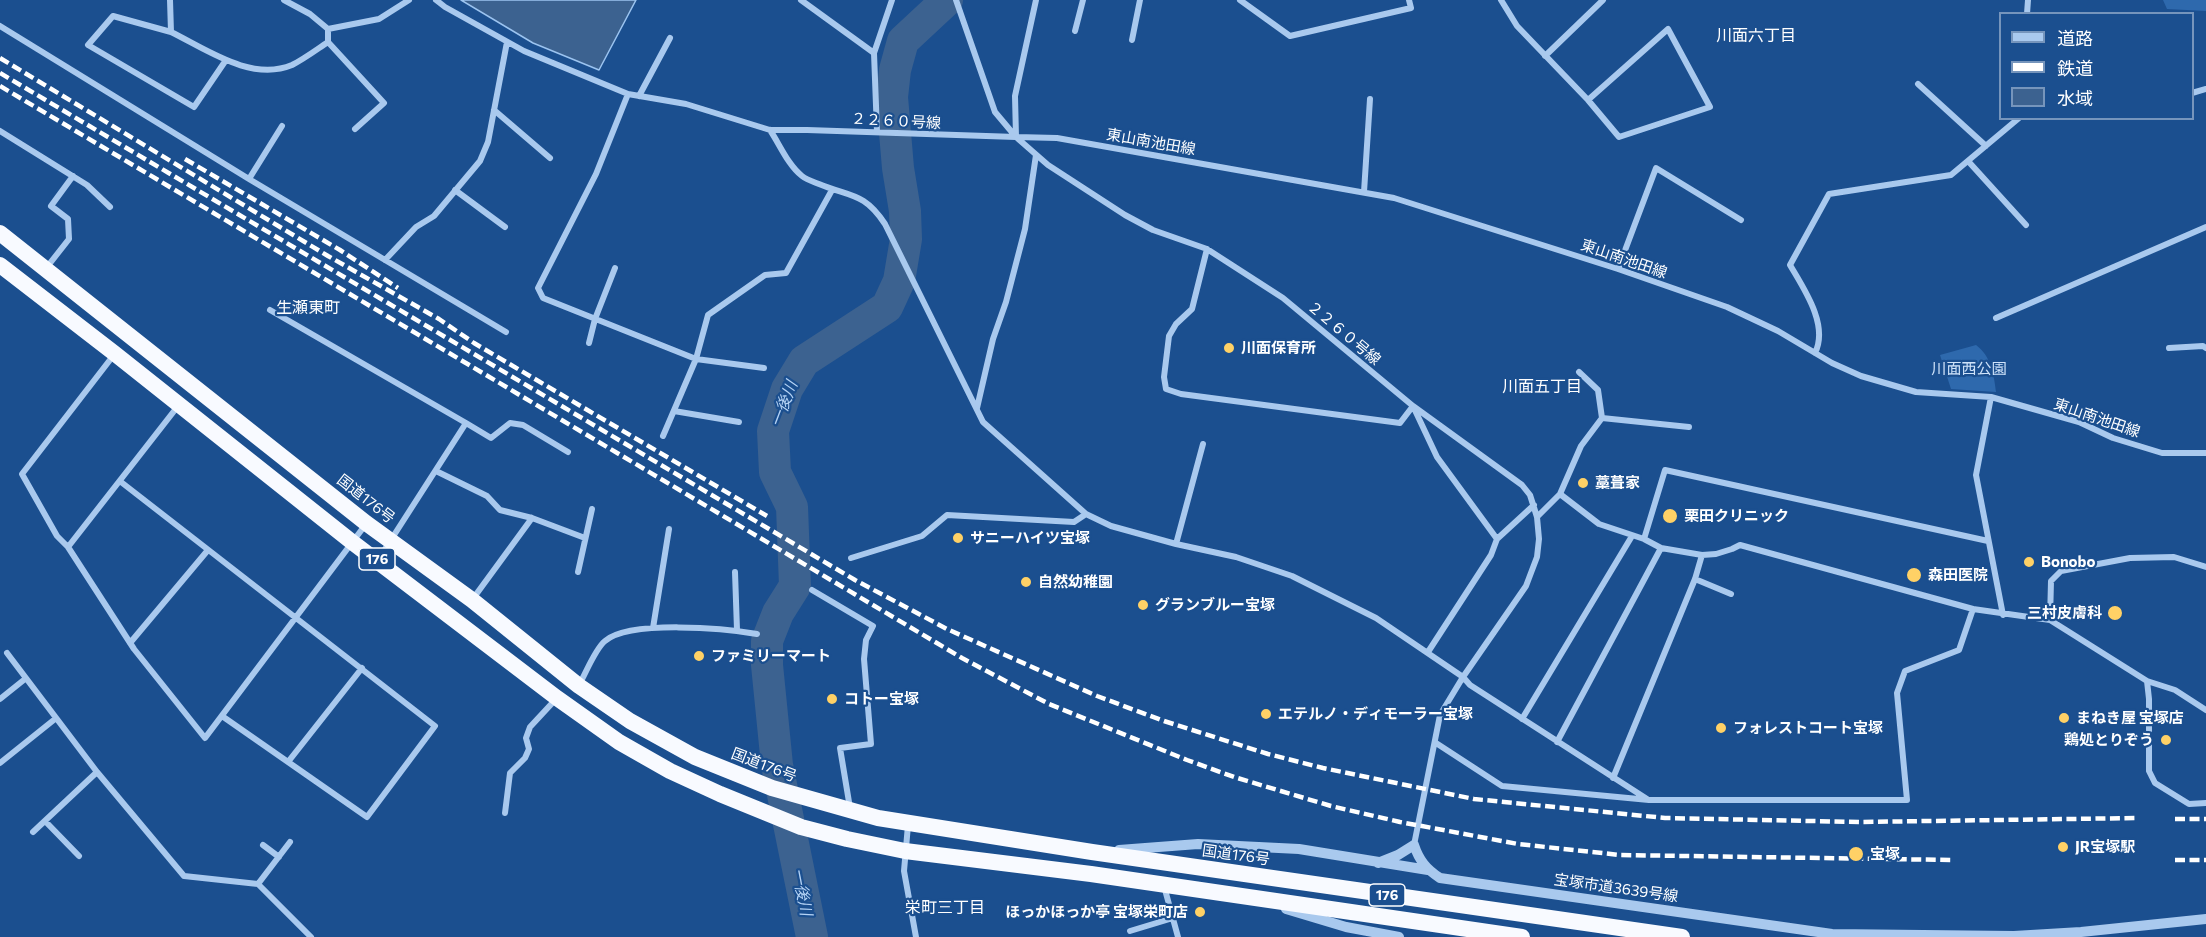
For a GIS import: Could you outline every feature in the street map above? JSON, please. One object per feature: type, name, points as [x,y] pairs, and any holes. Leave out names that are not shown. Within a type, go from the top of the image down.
[{"type":"highway","name":"国道176号","points":[[0,233],[366,523],[472,600],[579,686],[630,721],[696,757],[797,796],[909,824],[1682,937]]},
{"type":"highway","name":"176","points":[[0,265],[352,542],[557,698],[619,742],[670,771],[776,818],[847,839],[905,851],[1164,885],[1522,937]]},
{"type":"street","points":[[170,0],[171,32]]},
{"type":"street","points":[[284,0],[310,14],[328,29]]},
{"type":"street","points":[[328,29],[379,19],[409,0]]},
{"type":"street","name":"２２６０号線","points":[[436,0],[445,8],[524,51],[628,94],[686,104],[770,130],[1016,137],[1048,165],[1125,215],[1154,230],[1208,249],[1283,298],[1413,406],[1522,485],[1534,505],[1537,517],[1539,538],[1537,557],[1526,586],[1463,677],[1440,715],[1413,845]]},
{"type":"street","points":[[801,0],[874,53]]},
{"type":"street","points":[[877,132],[874,53],[892,0]]},
{"type":"street","points":[[1016,137],[1015,96],[1036,0]]},
{"type":"street","points":[[1075,31],[1083,0]]},
{"type":"street","points":[[1132,40],[1140,0]]},
{"type":"street","points":[[1240,0],[1290,36],[1411,8],[1408,0]]},
{"type":"street","points":[[1501,0],[1517,26],[1588,100],[1619,137],[1710,107],[1668,29],[1588,100]]},
{"type":"street","points":[[1545,56],[1603,0]]},
{"type":"street","points":[[957,3],[995,112],[1016,137]]},
{"type":"street","points":[[226,60],[194,107],[88,45],[113,16],[171,32],[226,60],[254,69],[278,69],[292,64],[328,42]]},
{"type":"street","points":[[0,26],[506,332]]},
{"type":"street","points":[[328,29],[328,42],[384,104],[355,129]]},
{"type":"street","points":[[639,96],[670,38]]},
{"type":"street","points":[[385,260],[416,226],[434,216],[480,160],[488,142],[507,42]]},
{"type":"street","points":[[1918,84],[1986,146]]},
{"type":"street","points":[[628,94],[596,174],[538,288],[543,298],[696,359],[764,368]]},
{"type":"street","points":[[1364,192],[1370,99]]},
{"type":"street","points":[[494,110],[550,158]]},
{"type":"street","points":[[1815,353],[1819,340],[1815,316],[1790,265],[1828,194],[1951,175],[2017,120]]},
{"type":"street","points":[[249,178],[282,126]]},
{"type":"street","points":[[0,130],[87,185],[110,207]]},
{"type":"street","points":[[770,130],[793,167],[804,177],[832,190],[852,194],[872,205],[885,224],[983,422],[1086,514],[1110,526],[1236,557],[1292,576],[1376,618],[1428,652],[1463,677],[1470,685],[1649,800]]},
{"type":"street","name":"東山南池田線","points":[[1016,137],[1057,138],[1394,198],[1618,269],[1727,307],[1861,376],[1916,392],[1991,397],[2079,422],[2113,438],[2162,453],[2206,453]]},
{"type":"street","points":[[977,408],[993,339],[1006,302],[1025,229],[1036,155]]},
{"type":"street","points":[[1968,161],[2026,225]]},
{"type":"street","points":[[1618,269],[1656,168],[1741,220]]},
{"type":"street","points":[[46,268],[69,239],[68,219],[51,206],[73,176]]},
{"type":"street","points":[[455,190],[505,227]]},
{"type":"street","points":[[663,436],[696,359],[708,315],[765,274],[786,273],[832,190]]},
{"type":"street","points":[[1996,318],[2206,227]]},
{"type":"street","points":[[1208,249],[1192,309],[1176,324],[1169,336],[1164,377],[1166,389],[1180,394],[1400,423],[1413,406],[1437,457],[1497,539]]},
{"type":"street","points":[[589,343],[595,319],[615,268]]},
{"type":"street","points":[[270,310],[491,438],[510,423],[523,425],[568,452]]},
{"type":"street","points":[[2169,348],[2203,346],[2206,348]]},
{"type":"street","points":[[114,353],[22,474],[57,536],[68,548],[130,643],[205,738],[366,523]]},
{"type":"street","points":[[1537,517],[1560,494],[1581,446],[1602,418],[1598,390],[1580,372]]},
{"type":"street","points":[[1991,397],[1976,475],[2003,615]]},
{"type":"street","points":[[68,548],[178,406]]},
{"type":"street","points":[[674,411],[739,422]]},
{"type":"street","points":[[1602,418],[1689,427]]},
{"type":"street","points":[[378,560],[466,423]]},
{"type":"street","points":[[1176,544],[1203,444]]},
{"type":"street","points":[[1644,539],[1665,470],[1988,541]]},
{"type":"street","points":[[436,471],[488,496],[500,510],[532,518],[585,538]]},
{"type":"street","points":[[121,482],[435,726],[367,817],[222,716]]},
{"type":"street","points":[[1560,494],[1599,524],[1644,539],[1661,548],[1702,555],[1724,552],[1740,545],[1973,609],[2050,620],[2147,681],[2175,690],[2206,710]]},
{"type":"street","points":[[1428,652],[1491,555],[1497,539],[1534,505]]},
{"type":"street","points":[[578,572],[592,509]]},
{"type":"street","points":[[851,558],[922,536],[947,515],[1074,522],[1086,514]]},
{"type":"street","points":[[472,600],[532,518]]},
{"type":"street","points":[[653,628],[669,529]]},
{"type":"street","points":[[1522,719],[1632,536]]},
{"type":"street","points":[[1557,742],[1661,548]]},
{"type":"street","points":[[130,643],[208,550]]},
{"type":"street","points":[[1614,778],[1695,579],[1702,555]]},
{"type":"street","points":[[2050,620],[2051,581],[2061,571],[2130,558],[2174,557],[2206,567]]},
{"type":"street","points":[[735,572],[737,630]]},
{"type":"street","points":[[1695,579],[1731,594]]},
{"type":"street","points":[[812,590],[873,626],[866,640],[864,659],[871,744],[840,748],[851,811]]},
{"type":"street","points":[[1436,743],[1502,786],[1649,800],[1907,800],[1897,693],[1905,671],[1959,650],[1973,609]]},
{"type":"street","points":[[579,686],[603,642],[614,636],[653,628],[693,627],[737,630],[757,634]]},
{"type":"street","points":[[7,653],[97,772],[184,876],[258,884],[311,937]]},
{"type":"street","points":[[288,762],[362,668]]},
{"type":"street","points":[[0,699],[25,679]]},
{"type":"street","points":[[2147,681],[2150,699],[2150,771],[2155,783],[2189,804],[2206,803]]},
{"type":"street","points":[[505,813],[510,773],[525,758],[529,749],[526,738],[530,727],[557,698]]},
{"type":"street","points":[[0,763],[55,719]]},
{"type":"street","points":[[33,832],[97,772]]},
{"type":"street","points":[[45,821],[79,856]]},
{"type":"street","points":[[909,824],[904,871],[916,937]]},
{"type":"street","points":[[258,884],[290,842]]},
{"type":"street","name":"宝塚市道3639号線","points":[[1092,852],[1198,844],[1299,849],[1428,870],[1440,878],[1834,936],[2014,936],[2081,932],[2206,919]]},
{"type":"street","points":[[263,845],[279,857]]},
{"type":"street","points":[[1378,863],[1398,855],[1413,845],[1418,857],[1428,870]]},
{"type":"street","points":[[1164,885],[1178,937]]},
{"type":"street","points":[[1244,897],[1346,927],[1399,937]]},
{"type":"street","points":[[1130,931],[1173,918]]},
{"type":"green space","points":[[2163,0],[2206,0],[2206,11],[2167,9]]},
{"type":"green space","name":"川面西公園","points":[[1976,345],[1988,360],[1996,392],[1951,389],[1940,355]]},
{"type":"water","points":[[461,0],[636,0],[599,70],[533,43]]},
{"type":"waterway","name":"一後川","points":[[812,937],[777,765],[767,665],[767,641],[778,613],[795,586],[792,507],[775,472],[773,431],[787,389],[804,361],[887,307],[899,281],[906,239],[892,97],[895,70],[903,41],[947,0]]},
{"type":"railway","points":[[0,58],[328,256],[439,319],[474,343],[767,516]]},
{"type":"railway","points":[[0,73],[855,580],[947,629],[1097,696],[1164,721],[1268,754],[1323,768],[1474,799],[1665,818],[1859,822],[2138,818]]},
{"type":"railway","points":[[0,86],[962,658],[1049,704],[1187,760],[1234,777],[1331,806],[1400,822],[1518,844],[1620,855],[1951,860]]},
{"type":"railway","points":[[185,159],[340,250],[398,288]]},
{"type":"railway","points":[[2175,819],[2206,819]]},
{"type":"railway","points":[[2175,860],[2206,860]]},
{"type":"place","name":"川面保育所","points":[[1229,348]]},
{"type":"place","name":"藁葺家","points":[[1583,483]]},
{"type":"place","name":"栗田クリニック","points":[[1670,516]]},
{"type":"place","name":"サニーハイツ宝塚","points":[[958,538]]},
{"type":"place","name":"Bonobo","points":[[2029,562]]},
{"type":"place","name":"森田医院","points":[[1914,575]]},
{"type":"place","name":"自然幼稚園","points":[[1026,582]]},
{"type":"place","name":"グランブルー宝塚","points":[[1143,605]]},
{"type":"place","name":"三村皮膚科","points":[[2115,613]]},
{"type":"place","name":"ファミリーマート","points":[[699,656]]},
{"type":"place","name":"コトー宝塚","points":[[832,699]]},
{"type":"place","name":"エテルノ・ディモーラー宝塚","points":[[1266,714]]},
{"type":"place","name":"まねき屋 宝塚店","points":[[2064,718]]},
{"type":"place","name":"フォレストコート宝塚","points":[[1721,728]]},
{"type":"place","name":"鶏処とりぞう","points":[[2166,740]]},
{"type":"place","name":"JR宝塚駅","points":[[2063,847]]},
{"type":"place","name":"宝塚","points":[[1856,854]]},
{"type":"place","name":"ほっかほっか亭 宝塚栄町店","points":[[1200,912]]},
{"type":"district","name":"川面六丁目","points":[[1756,36]]},
{"type":"district","name":"生瀬東町","points":[[308,308]]},
{"type":"district","name":"川面五丁目","points":[[1542,387]]},
{"type":"district","name":"栄町三丁目","points":[[945,908]]}]
